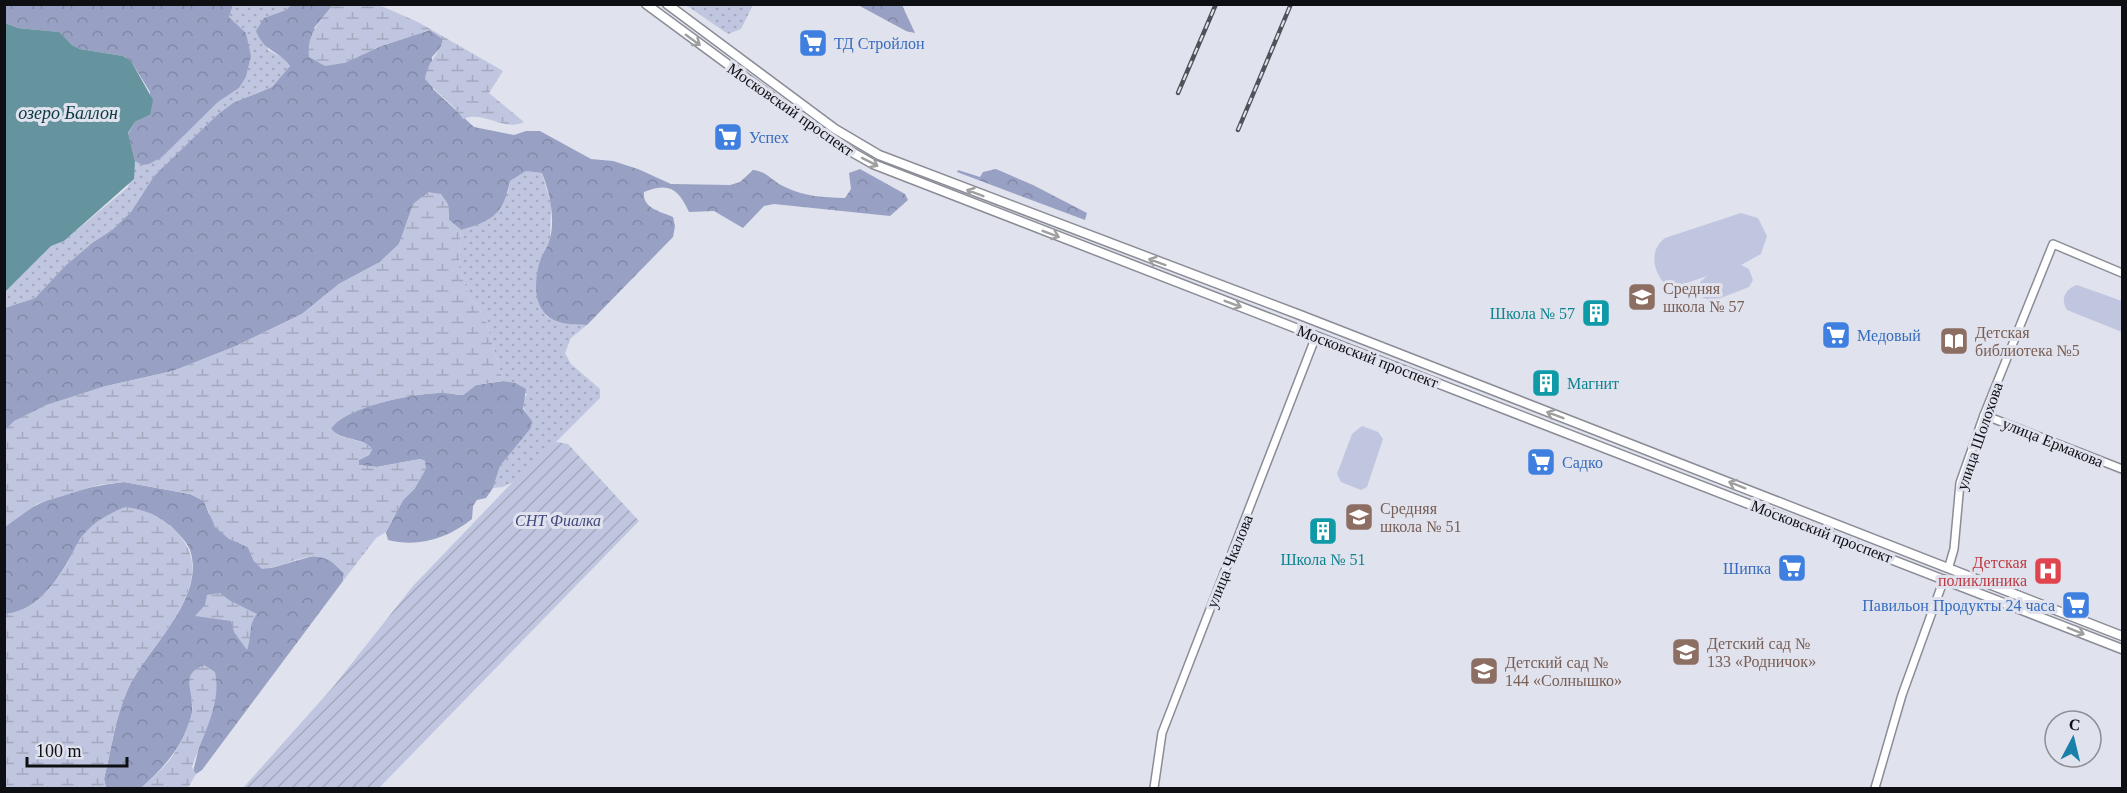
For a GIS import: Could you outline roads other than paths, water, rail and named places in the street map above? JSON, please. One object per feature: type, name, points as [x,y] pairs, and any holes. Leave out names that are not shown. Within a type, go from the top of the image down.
[{"type":"main road","name":"Московский проспект","points":[[646,4],[829,139],[873,164],[2122,649]]},
{"type":"main road","name":"Московский проспект","points":[[667,4],[836,129],[879,155],[1948,566],[2122,636]]},
{"type":"main road","points":[[726,64],[734,54]]},
{"type":"main road","points":[[1422,377],[1426,365]]},
{"type":"main road","points":[[1944,579],[1948,566]]},
{"type":"street","name":"улица Шолохова","points":[[1948,566],[1954,549],[1958,491],[1984,415],[2053,244],[2122,273]]},
{"type":"street","name":"улица Чкалова","points":[[1154,789],[1162,733],[1316,336]]},
{"type":"street","name":"улица Ермакова","points":[[1984,415],[2122,470]]},
{"type":"street","points":[[1875,789],[1902,695],[1944,579]]},
{"type":"water","name":"озеро Баллон","points":[[5,23],[18,28],[59,32],[72,45],[80,49],[123,56],[131,61],[153,100],[150,115],[135,122],[128,133],[135,161],[134,179],[64,241],[51,246],[5,292]]},
{"type":"railway","points":[[1178,93],[1216,4]]},
{"type":"railway","points":[[1238,130],[1291,4]]},
{"type":"place","name":"ТД Стройлон","points":[[813,43]]},
{"type":"place","name":"Успех","points":[[728,137]]},
{"type":"place","name":"Средняя школа № 57","points":[[1642,297]]},
{"type":"place","name":"Школа № 57","points":[[1596,313]]},
{"type":"place","name":"Медовый","points":[[1836,335]]},
{"type":"place","name":"Детская библиотека №5","points":[[1954,341]]},
{"type":"place","name":"Магнит","points":[[1546,383]]},
{"type":"place","name":"Садко","points":[[1541,462]]},
{"type":"place","name":"Средняя школа № 51","points":[[1359,517]]},
{"type":"place","name":"Школа № 51","points":[[1323,531]]},
{"type":"place","name":"Шипка","points":[[1792,568]]},
{"type":"place","name":"Детская поликлиника","points":[[2048,571]]},
{"type":"place","name":"Павильон Продукты 24 часа","points":[[2076,605]]},
{"type":"place","name":"Детский сад № 133 «Родничок»","points":[[1686,652]]},
{"type":"place","name":"Детский сад № 144 «Солнышко»","points":[[1484,671]]},
{"type":"park label","name":"СНТ Фиалка","points":[[558,520]]}]
